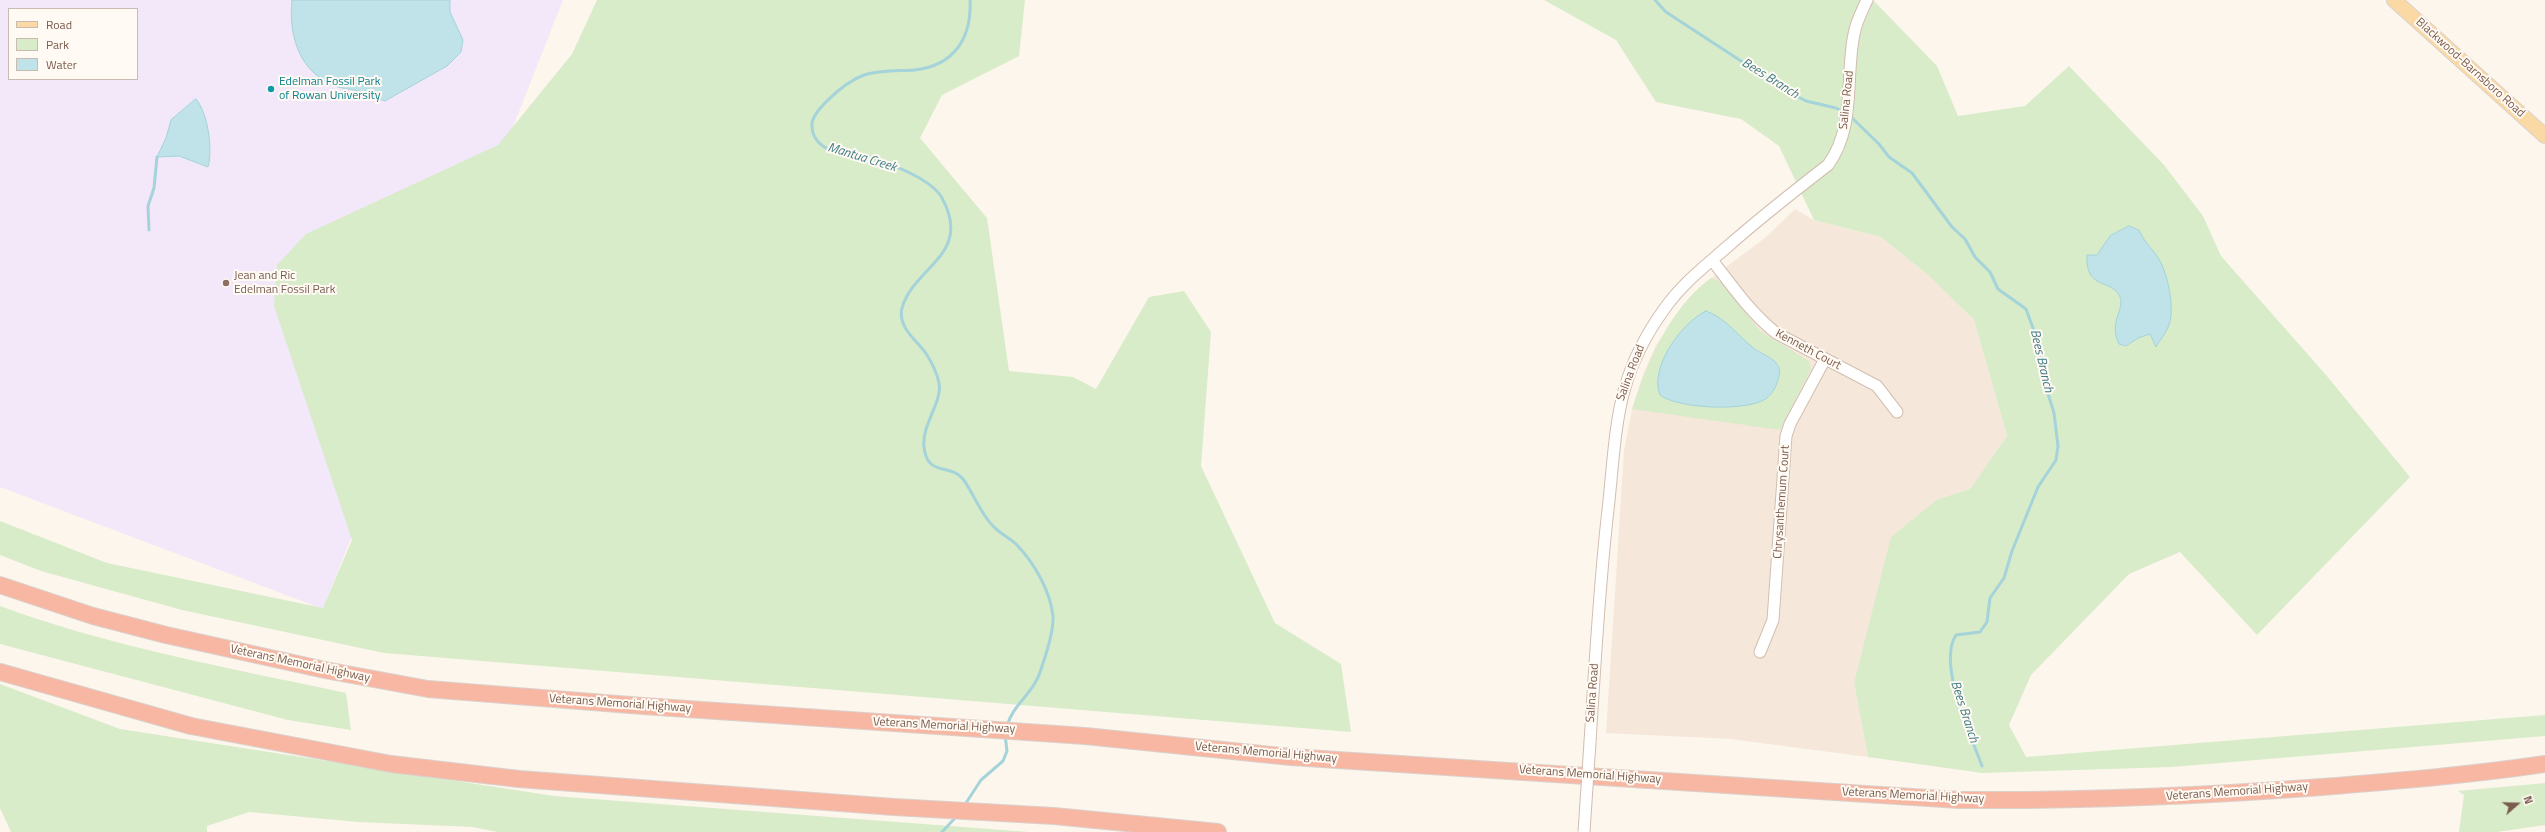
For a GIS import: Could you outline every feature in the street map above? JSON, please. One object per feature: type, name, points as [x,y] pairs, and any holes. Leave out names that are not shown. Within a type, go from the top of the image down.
[{"type":"highway","name":"Veterans Memorial Highway","points":[[0,585],[93,616],[166,635],[325,670],[428,689],[828,719],[938,724],[1085,736],[1291,757],[1959,800],[2059,801],[2202,796],[2465,776],[2545,764]]},
{"type":"highway","points":[[0,672],[191,726],[391,764],[519,779],[894,807],[1054,816],[1218,832]]},
{"type":"main road","name":"Blackwood-Barnsboro Road","points":[[2394,0],[2545,136]]},
{"type":"street","name":"Salina Road","points":[[1584,832],[1600,568],[1618,407],[1633,363],[1656,320],[1682,287],[1768,211],[1828,165],[1841,141],[1846,121],[1846,106],[1854,34],[1867,0]]},
{"type":"street","name":"Kenneth Court","points":[[1712,260],[1750,310],[1764,324],[1776,333],[1877,386],[1897,412]]},
{"type":"street","name":"Chrysanthemum Court","points":[[1760,652],[1773,620],[1786,436],[1790,424],[1825,359]]},
{"type":"shaded area","name":"Jean and Ric Edelman Fossil Park","points":[[0,0],[563,0],[323,609],[0,487]]},
{"type":"shaded area","points":[[1795,209],[1814,220],[1881,237],[1929,276],[1974,320],[2007,436],[1970,489],[1938,499],[1854,683],[1868,757],[1730,739],[1606,733],[1624,451],[1632,409],[1643,374],[1656,345],[1679,311],[1702,285],[1765,238]]},
{"type":"green space","points":[[597,0],[1025,0],[1019,56],[942,95],[920,138],[987,218],[1009,371],[1073,377],[1096,389],[1149,297],[1184,291],[1211,332],[1201,466],[1275,623],[1341,664],[1351,732],[384,653],[182,610],[41,571],[0,555],[0,521],[107,563],[323,608],[352,540],[274,306],[277,265],[306,234],[498,145],[572,54]]},
{"type":"green space","points":[[1544,0],[1873,0],[1937,66],[1958,116],[2025,106],[2069,66],[2164,165],[2203,216],[2221,256],[2326,375],[2410,477],[2257,635],[2180,552],[2129,574],[2031,675],[2009,725],[2026,757],[2545,715],[2545,736],[2172,767],[1982,773],[1868,757],[1854,683],[1891,537],[1938,499],[1970,489],[2007,436],[1974,320],[1929,276],[1881,237],[1814,220],[1779,146],[1741,119],[1656,102],[1616,40]]},
{"type":"green space","points":[[1711,278],[1721,282],[1760,331],[1809,361],[1811,369],[1780,430],[1632,409],[1653,355],[1672,320],[1696,291]]},
{"type":"green space","points":[[0,606],[85,633],[171,656],[346,693],[351,730],[288,720],[0,644]]},
{"type":"green space","points":[[0,684],[120,729],[554,796],[1029,832],[498,832],[473,827],[358,822],[249,812],[207,826],[207,832],[11,832],[0,808]]},
{"type":"green space","points":[[2545,783],[2545,825],[2497,832],[2459,832],[2464,795],[2458,791]]},
{"type":"water","points":[[292,0],[450,0],[450,12],[463,40],[461,52],[447,66],[385,101],[367,93],[338,87],[325,81],[314,73],[306,64],[299,52],[292,27]]},
{"type":"water","points":[[196,99],[204,113],[210,141],[208,167],[179,156],[157,157],[166,138],[171,120]]},
{"type":"water","points":[[2129,226],[2139,230],[2160,261],[2168,283],[2171,301],[2171,318],[2165,334],[2156,347],[2150,334],[2138,338],[2126,346],[2119,344],[2115,329],[2121,302],[2120,297],[2111,287],[2094,279],[2090,274],[2088,266],[2087,255],[2097,255],[2110,236]]},
{"type":"water","points":[[1706,311],[1725,322],[1754,348],[1776,363],[1780,373],[1774,390],[1767,398],[1745,405],[1714,407],[1682,403],[1669,400],[1660,395],[1658,384],[1659,372],[1670,347],[1687,325]]},
{"type":"waterway","name":"Mantua Creek","points":[[970,0],[970,14],[964,38],[958,48],[950,56],[940,63],[928,67],[914,70],[876,72],[859,77],[835,93],[819,109],[813,119],[812,131],[818,142],[830,150],[836,152],[854,153],[876,159],[915,176],[927,183],[936,190],[942,198],[950,217],[951,233],[946,247],[938,259],[908,294],[902,308],[901,315],[905,328],[929,358],[936,372],[939,383],[938,398],[928,422],[924,439],[926,456],[934,466],[952,471],[963,479],[988,521],[1017,545],[1029,560],[1045,587],[1051,606],[1053,616],[1052,629],[1039,675],[1032,688],[1013,712],[1007,726]]},
{"type":"waterway","name":"Bees Branch","points":[[1655,0],[1666,12],[1787,91],[1806,101],[1836,108],[1844,112]]},
{"type":"waterway","name":"Bees Branch","points":[[1850,116],[1879,144],[1889,157],[1912,173],[1952,227],[1965,239],[1975,257],[1990,272],[1998,289],[2026,309],[2040,347],[2045,384],[2054,413],[2058,446],[2056,460],[2038,487],[2012,551],[2004,578],[1990,598],[1987,622],[1980,632],[1956,635],[1951,648],[1950,663],[1953,681],[1964,719],[1982,766]]},
{"type":"waterway","points":[[149,230],[148,206],[154,188],[157,157]]},
{"type":"waterway","name":"Mantua Creek","points":[[964,806],[981,780],[1003,761],[1007,751],[1005,735]]},
{"type":"waterway","name":"Mantua Creek","points":[[942,832],[956,817]]},
{"type":"place","name":"Edelman Fossil Park of Rowan University","points":[[271,89]]},
{"type":"place","name":"Jean and Ric Edelman Fossil Park","points":[[226,283]]}]
